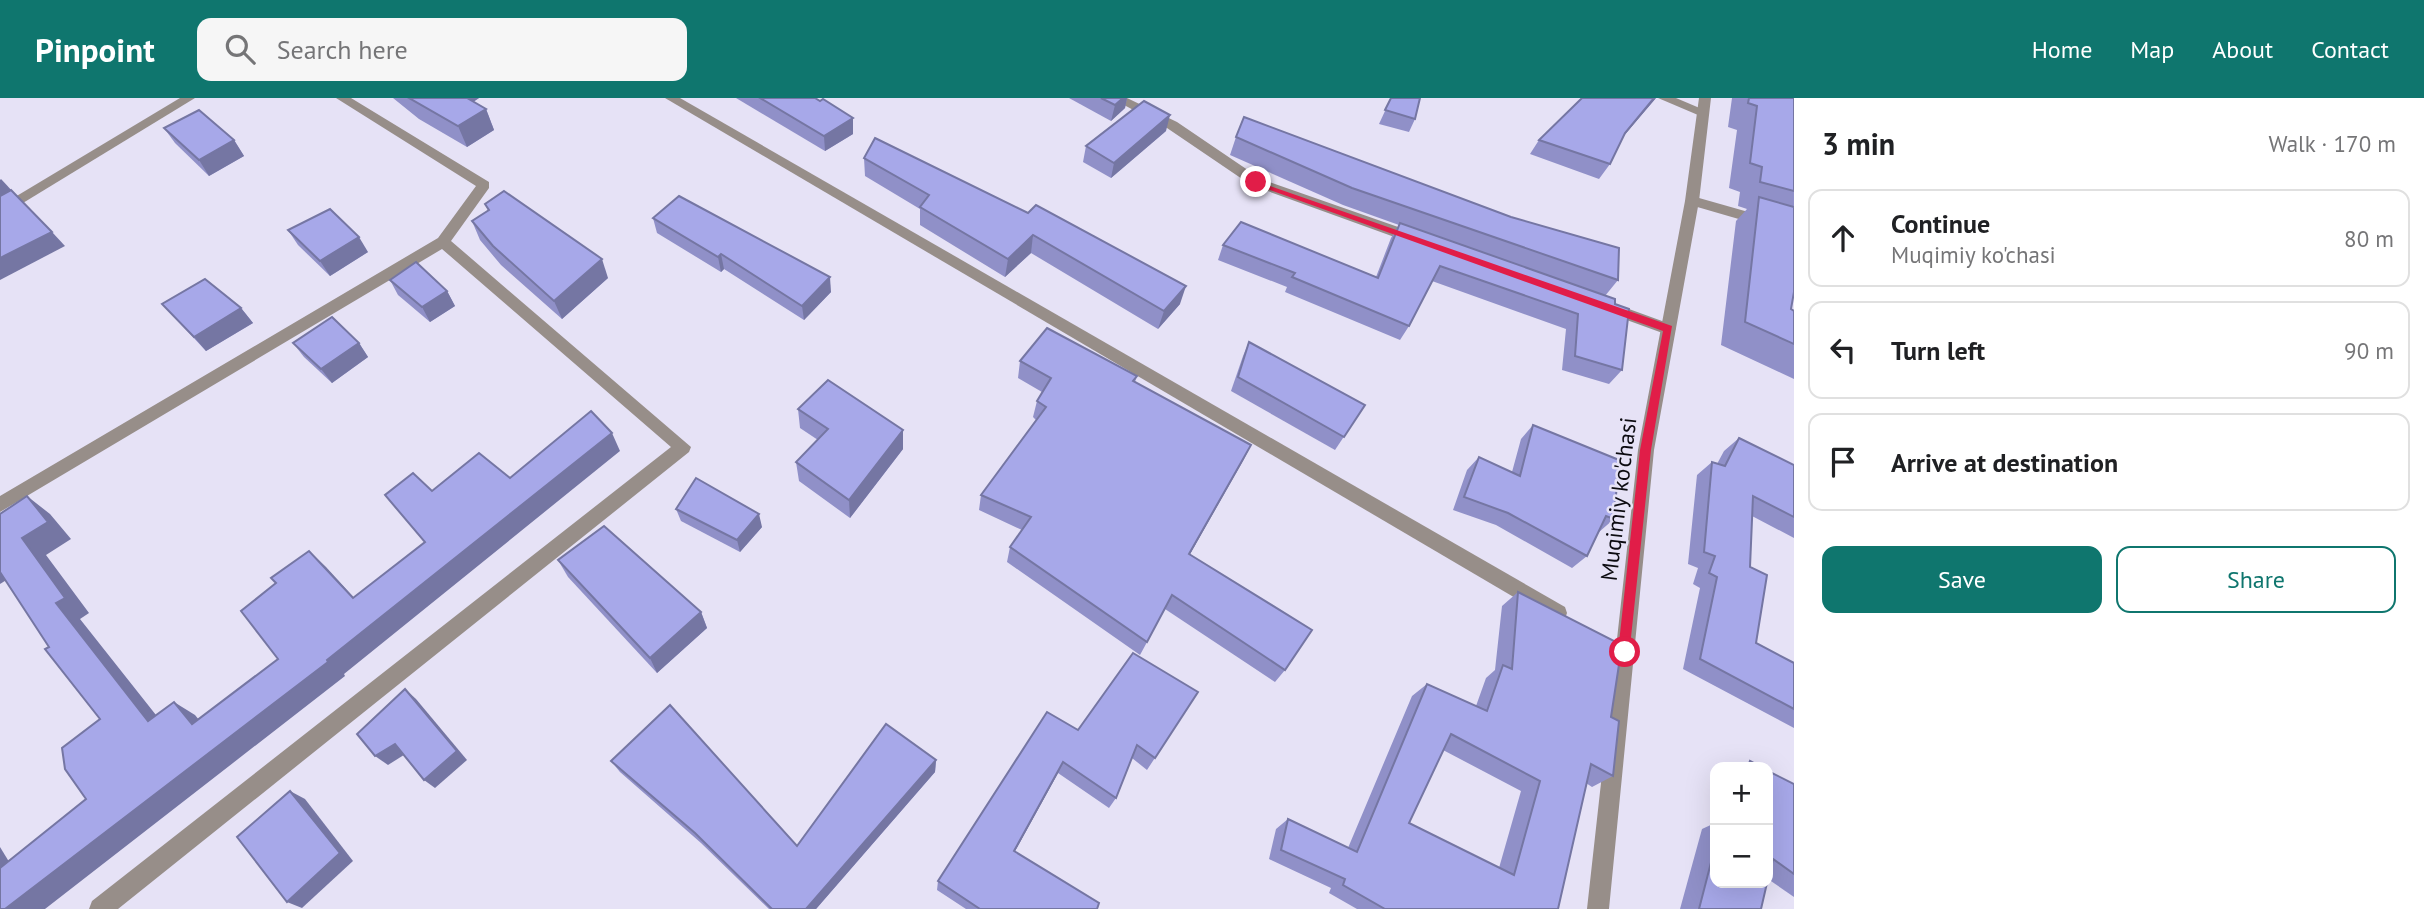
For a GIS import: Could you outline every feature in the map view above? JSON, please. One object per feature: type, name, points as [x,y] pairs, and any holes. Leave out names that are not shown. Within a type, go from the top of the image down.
[{"type":"street","points":[[0,212],[189,98]]},
{"type":"street","points":[[0,505],[443,242],[484,185],[342,98]]},
{"type":"street","points":[[671,98],[1576,624]]},
{"type":"street","points":[[1117,98],[1172,125],[1256,182],[1436,246]]},
{"type":"street","points":[[1664,98],[1704,105]]},
{"type":"street","name":"Muqimiy ko'chasi","points":[[1598,909],[1618,649],[1646,450],[1692,201],[1704,105]]},
{"type":"street","points":[[1692,201],[1794,230]]},
{"type":"street","points":[[100,909],[683,447],[443,242]]},
{"type":"street","points":[[1591,301],[1668,329]]},
{"type":"building","points":[[409,98],[467,98],[486,109],[458,126]]},
{"type":"building","points":[[760,98],[823,99],[853,118],[824,136]]},
{"type":"building","points":[[1101,98],[1123,98],[1115,105]]},
{"type":"building","points":[[1391,98],[1420,98],[1415,119],[1385,110]]},
{"type":"building","points":[[1582,98],[1654,98],[1625,133],[1610,164],[1539,140]]},
{"type":"building","points":[[1749,98],[1794,98],[1794,191],[1760,182],[1762,167],[1750,163],[1757,106],[1748,103]]},
{"type":"building","points":[[1144,101],[1170,115],[1114,163],[1086,146]]},
{"type":"building","points":[[199,110],[234,140],[199,160],[164,128]]},
{"type":"building","points":[[1244,117],[1511,217],[1619,248],[1618,280],[1352,188],[1236,137]]},
{"type":"building","points":[[875,138],[1028,213],[1036,205],[1186,286],[1164,311],[1033,235],[1008,259],[920,207],[929,195],[864,158]]},
{"type":"building","points":[[11,190],[52,232],[0,258],[0,196]]},
{"type":"building","points":[[504,191],[602,259],[554,301],[493,246],[472,221],[489,210],[485,204]]},
{"type":"building","points":[[679,196],[830,277],[802,306],[721,254],[718,257],[653,218]]},
{"type":"building","points":[[1759,197],[1794,207],[1794,292],[1791,309],[1794,311],[1794,344],[1745,322]]},
{"type":"building","points":[[330,209],[359,237],[320,261],[288,230]]},
{"type":"building","points":[[1241,222],[1378,278],[1400,223],[1615,299],[1615,304],[1629,309],[1622,370],[1575,356],[1578,314],[1440,266],[1409,326],[1292,277],[1295,273],[1223,245]]},
{"type":"building","points":[[416,262],[447,291],[422,307],[390,280]]},
{"type":"building","points":[[205,279],[241,308],[194,337],[162,304]]},
{"type":"building","points":[[332,317],[359,343],[321,369],[293,343]]},
{"type":"building","points":[[1047,328],[1137,376],[1133,381],[1251,445],[1189,554],[1312,630],[1285,670],[1172,595],[1147,642],[1010,547],[1031,517],[981,495],[1046,407],[1037,401],[1051,378],[1020,361]]},
{"type":"building","points":[[1249,342],[1365,405],[1344,437],[1238,377]]},
{"type":"building","points":[[828,380],[903,430],[849,500],[796,462],[828,429],[798,409]]},
{"type":"building","points":[[591,411],[612,433],[327,660],[328,662],[5,909],[0,909],[0,868],[86,799],[65,769],[62,748],[100,719],[45,649],[49,647],[0,572],[0,514],[27,496],[48,522],[22,538],[65,598],[56,603],[148,721],[174,702],[192,724],[278,659],[241,611],[276,583],[271,578],[309,551],[353,598],[425,542],[385,495],[413,473],[432,491],[479,453],[510,478]]},
{"type":"building","points":[[1533,425],[1619,460],[1614,519],[1606,516],[1587,556],[1508,513],[1464,497],[1479,457],[1520,476]]},
{"type":"building","points":[[1739,438],[1794,465],[1794,517],[1753,496],[1750,567],[1767,575],[1756,643],[1794,663],[1794,709],[1700,659],[1717,577],[1709,573],[1715,556],[1704,552],[1712,462],[1725,466]]},
{"type":"building","points":[[696,478],[759,514],[737,540],[676,509]]},
{"type":"building","points":[[604,526],[701,612],[650,658],[558,560]]},
{"type":"building","points":[[1518,592],[1622,645],[1611,717],[1619,721],[1613,776],[1591,764],[1558,909],[1385,909],[1343,885],[1345,879],[1281,850],[1288,819],[1357,852],[1427,684],[1487,711],[1503,665],[1512,669]],"holes":[[[1451,734],[1540,781],[1514,875],[1409,823]]]},
{"type":"building","points":[[1133,653],[1198,692],[1155,758],[1137,745],[1116,798],[1063,762],[1014,851],[1099,903],[1097,909],[980,909],[938,881],[1047,712],[1078,730]]},
{"type":"building","points":[[405,689],[457,751],[424,780],[395,744],[375,756],[357,734]]},
{"type":"building","points":[[670,705],[797,846],[886,724],[936,760],[806,909],[772,909],[695,833],[611,761]]},
{"type":"building","points":[[1773,774],[1794,784],[1794,874],[1773,859]]},
{"type":"building","points":[[290,791],[340,853],[287,902],[237,837]]},
{"type":"building","points":[[1710,866],[1710,888],[1766,888],[1761,909],[1699,909]]},
{"type":"route","points":[[1256,182],[1668,329],[1646,450],[1625,652]]}]
